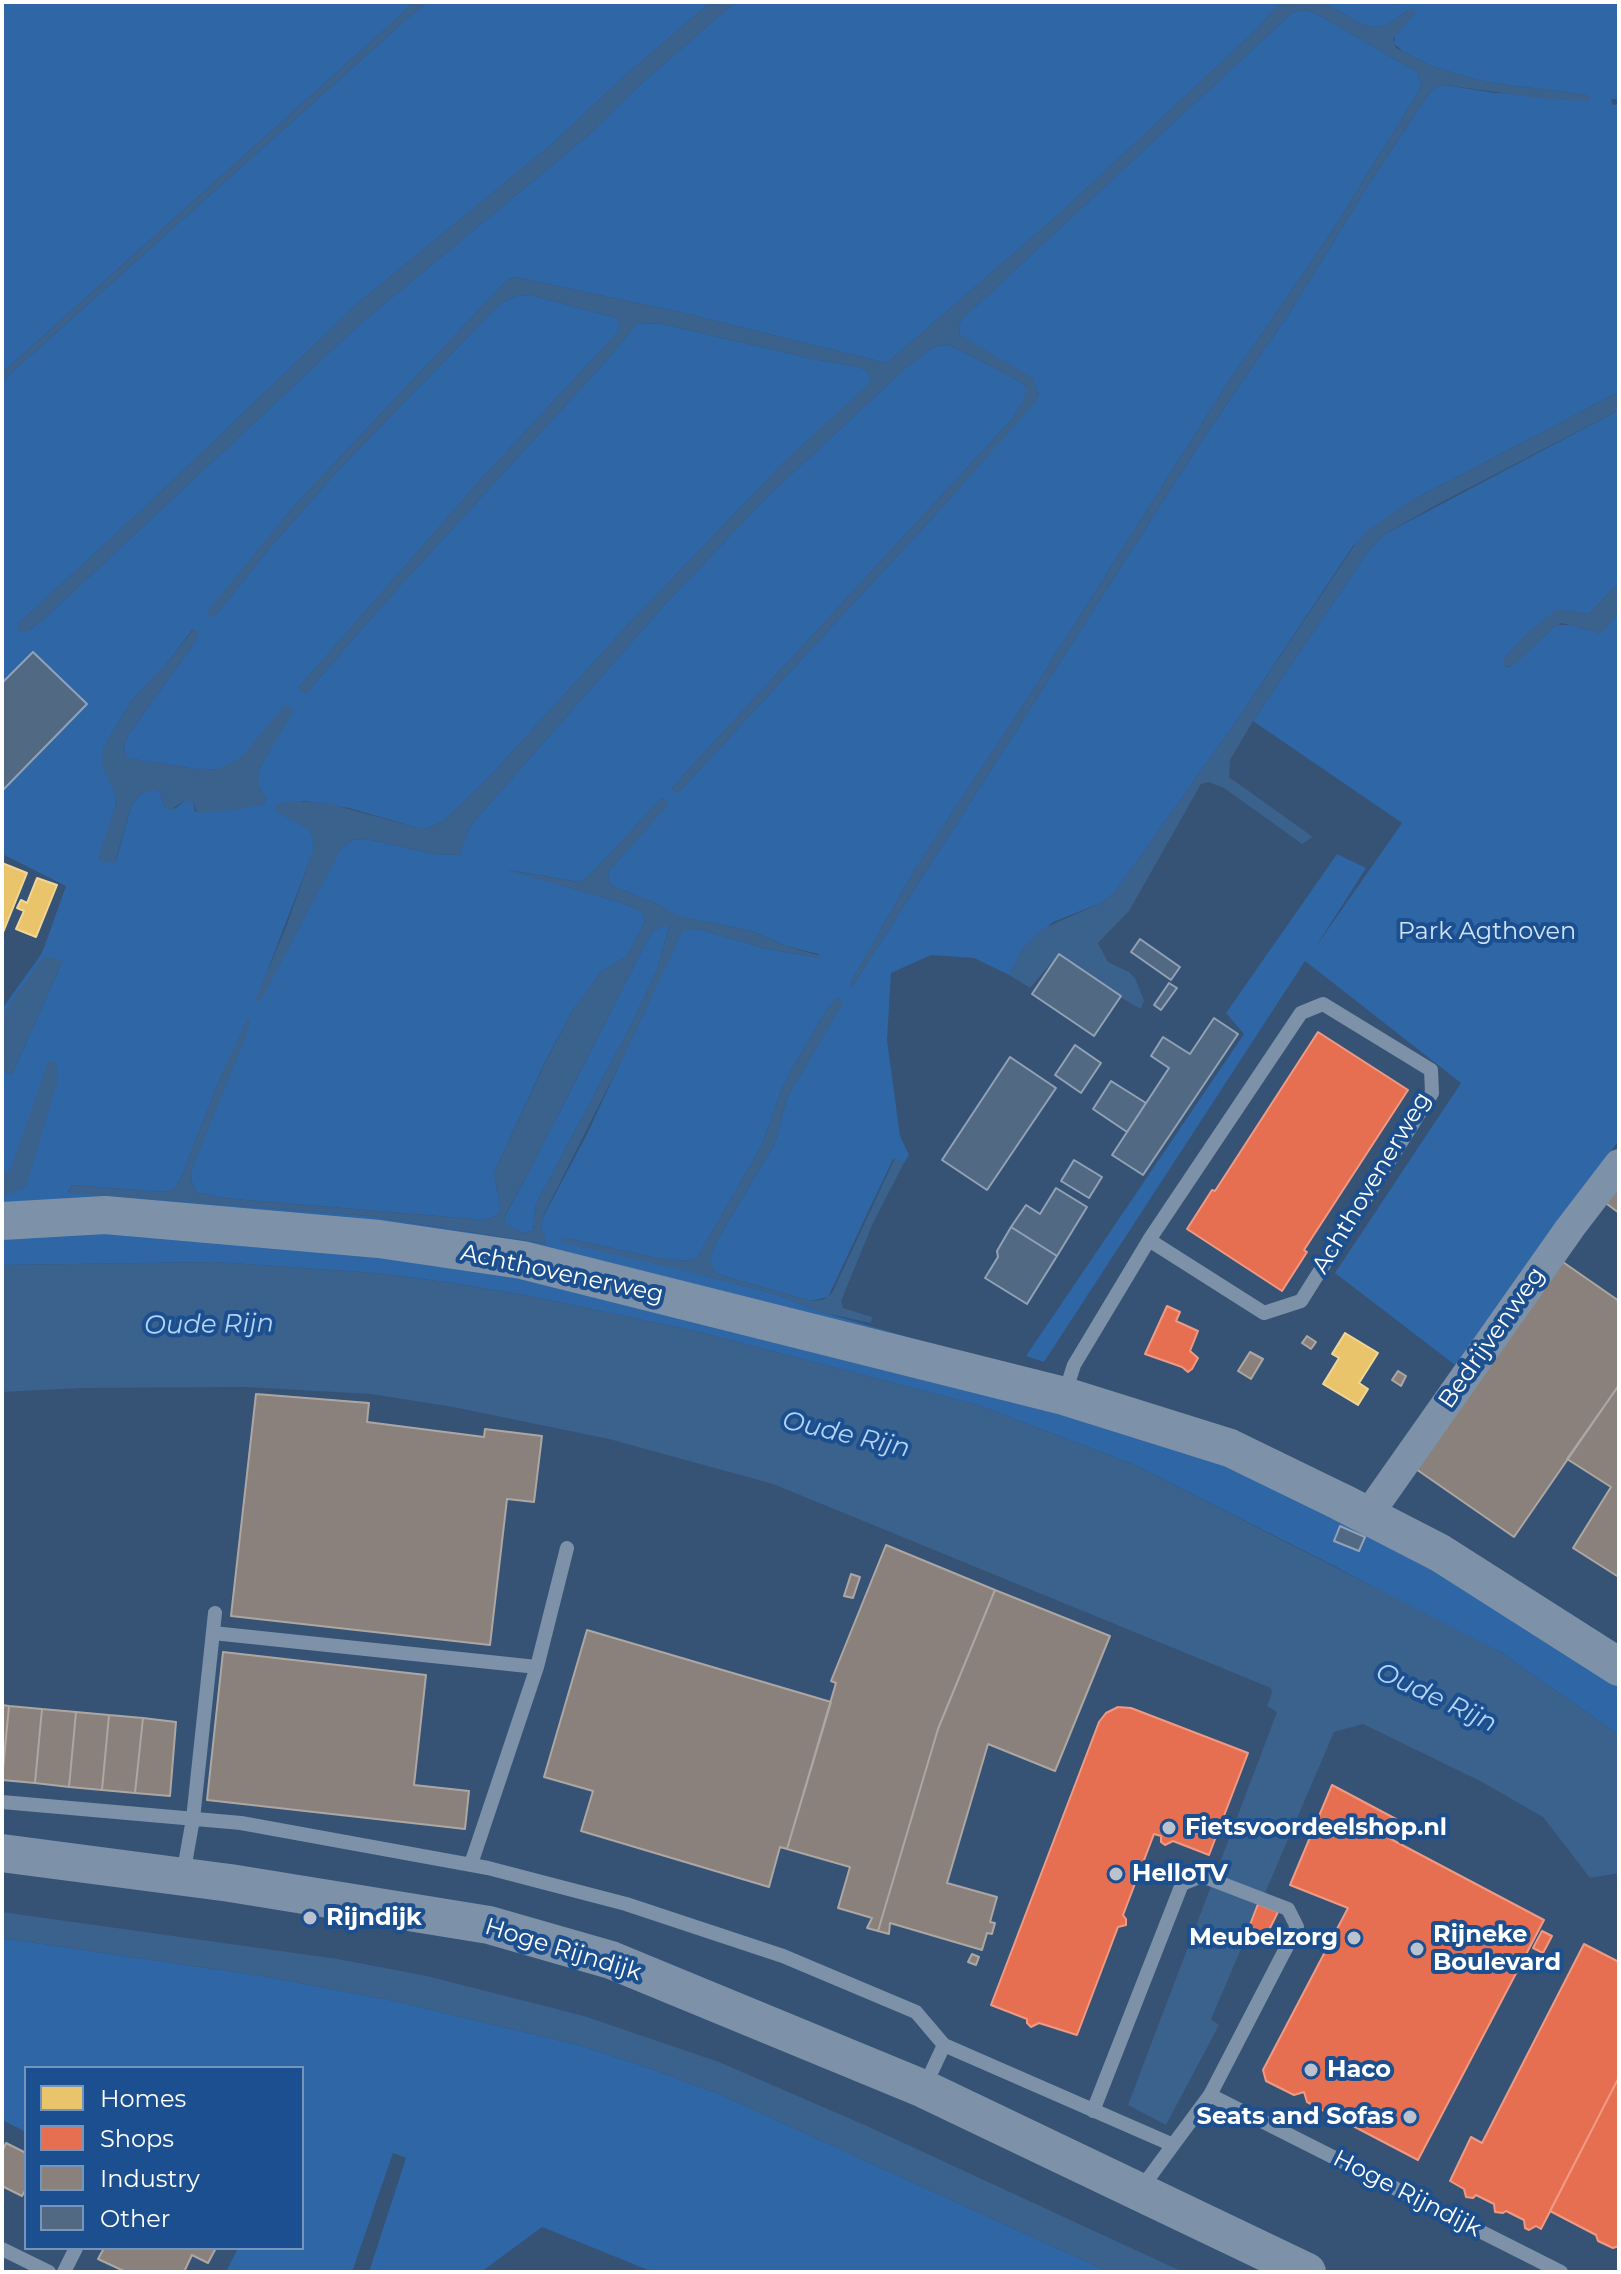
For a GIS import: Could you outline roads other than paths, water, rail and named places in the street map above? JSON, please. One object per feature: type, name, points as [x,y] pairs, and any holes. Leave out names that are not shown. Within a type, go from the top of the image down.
[{"type":"street","name":"Bedrijvenweg","points":[[1381,1523],[1570,1228],[1619,1164]]},
{"type":"street","name":"Achthovenerweg","points":[[2,1221],[105,1215],[379,1239],[522,1260],[1064,1396],[1230,1448],[1440,1553],[1619,1667]]},
{"type":"street","name":"Achthovenerweg","points":[[1381,1523],[1433,1571],[1619,1687]]},
{"type":"street","name":"Hoge Rijndijk","points":[[2,1853],[489,1925],[611,1960],[924,2089],[1307,2272]]},
{"type":"lane","name":"Achthovenerweg","points":[[1064,1396],[1074,1365],[1149,1240],[1301,1013],[1323,1004],[1431,1070],[1432,1093],[1301,1301],[1264,1313],[1149,1240]]},
{"type":"lane","points":[[471,1864],[537,1667],[567,1548]]},
{"type":"lane","points":[[183,1878],[193,1819],[215,1613]]},
{"type":"lane","points":[[213,1633],[537,1667]]},
{"type":"lane","points":[[2,1802],[241,1823],[471,1864],[626,1904],[783,1956],[916,2012],[944,2045],[1173,2145]]},
{"type":"lane","points":[[1093,2111],[1182,1884],[1202,1876],[1288,1909],[1297,1927],[1210,2095],[1139,2191]]},
{"type":"lane","points":[[924,2089],[944,2045]]},
{"type":"lane","name":"Hoge Rijndijk","points":[[1210,2095],[1561,2272]]},
{"type":"lane","points":[[2,2249],[49,2272]]},
{"type":"lane","points":[[64,2272],[75,2250]]},
{"type":"water","points":[[415,2],[426,2],[2,381],[2,373]]},
{"type":"water","points":[[711,2],[735,2],[641,84],[584,139],[360,324],[43,620],[20,632],[17,628],[21,621],[358,303],[551,145],[621,79]]},
{"type":"water","points":[[1281,2],[1322,2],[1373,27],[1386,26],[1413,9],[1415,14],[1393,39],[1396,48],[1434,67],[1485,82],[1587,95],[1590,101],[1547,99],[1445,85],[1435,87],[1428,95],[1292,309],[1201,442],[852,987],[850,984],[914,871],[1225,387],[1329,236],[1419,91],[1421,83],[1417,72],[1317,14],[1304,10],[1293,12],[961,320],[960,335],[1034,379],[1039,398],[678,793],[672,789],[689,769],[1013,418],[1026,395],[1026,387],[1019,381],[948,344],[932,348],[909,365],[765,499],[668,601],[477,818],[468,831],[460,855],[435,854],[366,839],[354,840],[342,847],[265,993],[260,1001],[255,1001],[314,848],[311,831],[279,813],[275,808],[277,804],[294,801],[330,804],[418,828],[444,821],[492,774],[625,628],[784,462],[871,382],[868,371],[859,367],[663,324],[637,323],[306,694],[299,689],[300,686],[483,477],[616,334],[620,327],[617,318],[534,296],[519,295],[501,303],[341,467],[220,610],[212,618],[206,613],[295,505],[507,280],[515,277],[679,312],[887,363],[1058,215],[1258,28]]},
{"type":"water","points":[[1619,392],[1619,410],[1440,503],[1385,534],[1369,550],[1230,760],[1229,777],[1313,837],[1302,844],[1224,788],[1208,782],[1201,784],[1129,911],[1098,943],[1108,962],[1135,978],[1144,1000],[1141,1009],[1059,954],[1030,988],[1009,975],[1023,948],[1042,929],[1101,903],[1115,892],[1242,713],[1354,546],[1369,529],[1409,502]]},
{"type":"water","points":[[1619,583],[1619,613],[1600,635],[1561,623],[1512,667],[1504,665],[1504,658],[1557,609],[1589,614]]},
{"type":"water","points":[[194,629],[199,633],[196,641],[128,735],[125,753],[128,758],[202,770],[218,769],[241,758],[284,706],[288,706],[293,710],[292,714],[259,769],[259,787],[267,799],[265,804],[197,813],[193,801],[184,801],[170,810],[166,809],[160,793],[155,789],[140,794],[131,806],[115,863],[100,861],[116,795],[102,766],[103,749],[131,701]]},
{"type":"water","points":[[662,798],[669,804],[608,872],[610,885],[678,916],[752,931],[820,956],[763,948],[699,929],[682,932],[624,1056],[543,1216],[541,1228],[546,1244],[368,1216],[68,1193],[72,1185],[164,1192],[174,1189],[248,1018],[247,1034],[191,1171],[196,1192],[223,1198],[485,1220],[496,1216],[501,1209],[494,1173],[545,1063],[573,1010],[601,972],[626,957],[645,922],[642,912],[623,903],[507,870],[579,882],[589,876]],"holes":[[[670,925],[657,970],[536,1204],[533,1231],[524,1233],[507,1225],[504,1217],[647,941],[654,930]]]},
{"type":"water","points":[[43,957],[63,960],[12,1074],[2,1071],[2,1015]]},
{"type":"water","points":[[836,998],[844,1001],[787,1098],[775,1143],[715,1244],[710,1261],[715,1272],[723,1276],[811,1301],[823,1300],[832,1293],[895,1158],[904,1163],[873,1223],[841,1301],[843,1308],[872,1317],[871,1323],[820,1312],[778,1295],[561,1242],[562,1237],[656,1258],[686,1261],[697,1258],[762,1145],[781,1091],[794,1065]]},
{"type":"water","points":[[48,1062],[56,1062],[58,1079],[26,1187],[2,1197],[2,1175],[11,1169]]},
{"type":"water","name":"Oude Rijn","points":[[216,1262],[375,1273],[446,1282],[695,1331],[978,1405],[1135,1465],[1499,1651],[1619,1735],[1619,1873],[1590,1878],[1543,1817],[1482,1782],[1363,1724],[1334,1732],[1211,2019],[1219,2025],[1166,2125],[1128,2105],[1277,1712],[1267,1706],[1271,1688],[773,1484],[609,1439],[453,1407],[371,1394],[245,1387],[2,1392],[2,1265]]},
{"type":"water","points":[[2,1912],[338,1959],[427,1976],[584,2016],[719,2062],[867,2126],[1183,2272],[1109,2272],[719,2094],[578,2045],[399,2002],[268,1977],[2,1938]]},
{"type":"place","name":"Fietsvoordeelshop.nl","points":[[1169,1828]]},
{"type":"place","name":"HelloTV","points":[[1116,1874]]},
{"type":"place","name":"Rijndijk","points":[[310,1918]]},
{"type":"place","name":"Meubelzorg","points":[[1354,1938]]},
{"type":"place","name":"Rijneke Boulevard","points":[[1417,1949]]},
{"type":"place","name":"Haco","points":[[1311,2070]]},
{"type":"place","name":"Seats and Sofas","points":[[1410,2117]]},
{"type":"park label","name":"Park Agthoven","points":[[1487,932]]}]
